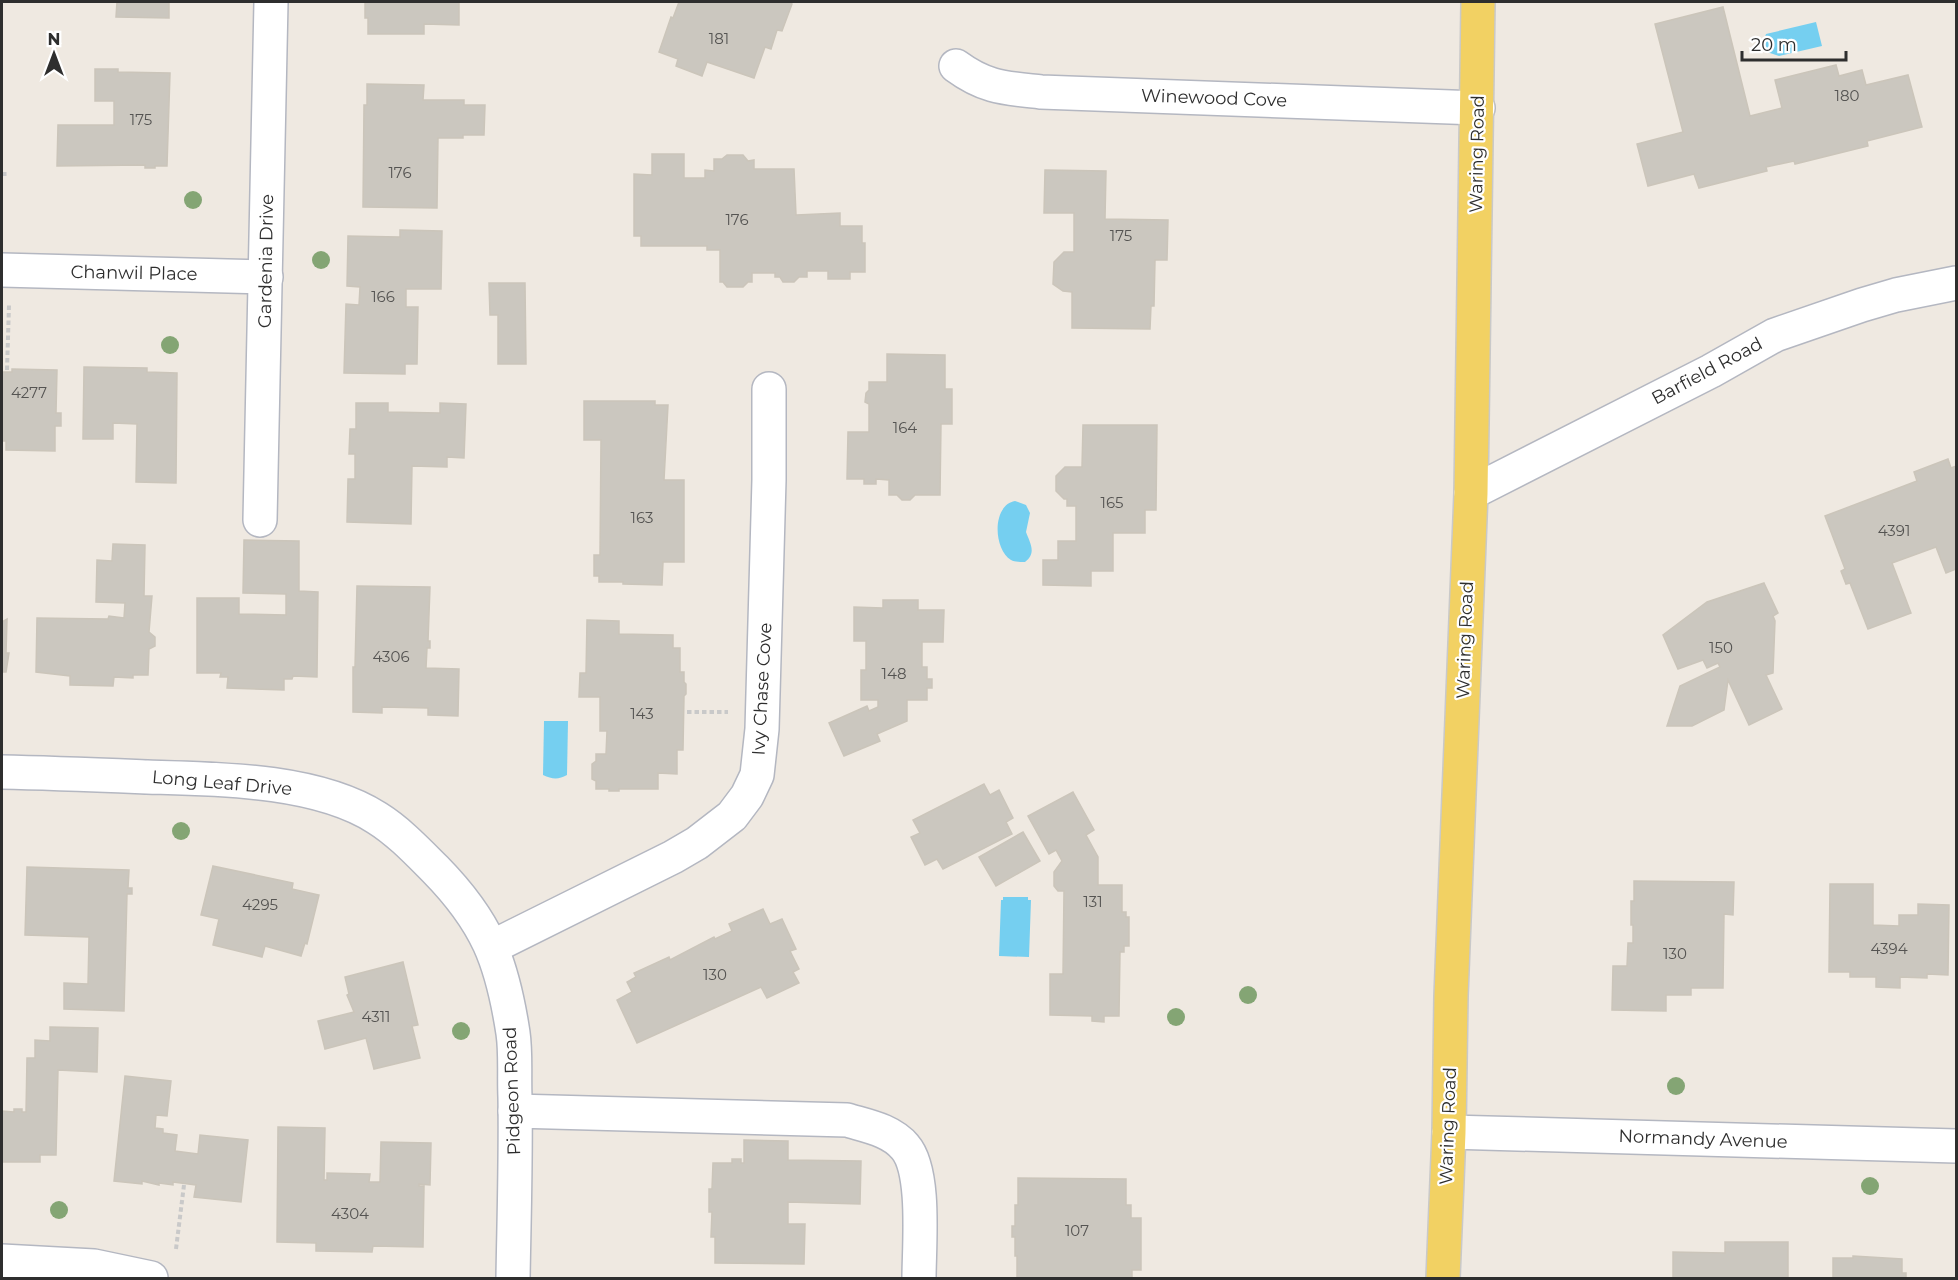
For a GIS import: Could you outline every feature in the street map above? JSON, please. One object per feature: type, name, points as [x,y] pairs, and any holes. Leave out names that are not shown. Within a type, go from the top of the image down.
[{"type":"main road","name":"Waring Road","points":[[1443,1278],[1449,1132],[1451,996],[1471,493],[1479,2]]},
{"type":"street","name":"Gardenia Drive","points":[[260,520],[272,2]]},
{"type":"street","name":"Winewood Cove","points":[[956,66],[974,79],[1001,88],[1041,92],[1478,108]]},
{"type":"street","name":"Chanwil Place","points":[[2,270],[266,277]]},
{"type":"street","name":"Barfield Road","points":[[1471,493],[1711,371],[1775,334],[1896,295],[1956,283]]},
{"type":"street","name":"Ivy Chase Cove","points":[[492,947],[697,843],[732,816],[747,796],[757,775],[762,729],[769,480],[769,389]]},
{"type":"street","name":"Long Leaf Drive","points":[[2,772],[164,777],[277,785],[343,802],[377,818],[424,858]]},
{"type":"street","name":"Pidgeon Road","points":[[424,858],[457,891],[469,907],[492,947],[502,975],[514,1036],[513,1278]]},
{"type":"street","points":[[515,1111],[847,1120],[881,1130],[905,1146],[916,1165],[919,1193],[920,1278]]},
{"type":"street","name":"Normandy Avenue","points":[[1449,1132],[1956,1146]]},
{"type":"street","points":[[2,1261],[94,1266],[150,1278]]},
{"type":"path","points":[[2,174],[9,174]]},
{"type":"path","points":[[7,370],[9,304]]},
{"type":"path","points":[[687,712],[731,712]]},
{"type":"path","points":[[176,1249],[184,1185]]},
{"type":"water","points":[[1816,22],[1822,46],[1779,56],[1761,50],[1766,34]]},
{"type":"water","points":[[1015,501],[1026,505],[1030,513],[1026,532],[1032,551],[1025,562],[1011,560],[1005,554],[998,538],[1002,510],[1007,504]]},
{"type":"water","points":[[544,721],[568,721],[567,775],[561,778],[543,775]]},
{"type":"water","points":[[1003,897],[1028,897],[1028,900],[1031,900],[1029,957],[999,956]]},
{"type":"building","points":[[117,2],[169,2],[169,18],[116,17]]},
{"type":"building","points":[[365,2],[459,2],[459,25],[424,24],[424,34],[368,34]]},
{"type":"building","points":[[679,2],[790,2],[792,4],[782,31],[777,30],[771,49],[765,47],[754,78],[707,62],[702,76],[676,66],[678,59],[659,52],[671,17],[673,18]]},
{"type":"building","points":[[1723,7],[1750,116],[1782,108],[1775,80],[1836,65],[1839,76],[1862,70],[1866,85],[1908,75],[1922,127],[1867,141],[1868,146],[1795,164],[1794,161],[1766,167],[1767,171],[1699,188],[1694,174],[1648,186],[1637,144],[1683,132],[1655,24]]},
{"type":"building","points":[[95,69],[170,73],[167,166],[145,168],[145,165],[57,166],[58,125],[114,125],[114,101],[95,101]]},
{"type":"building","points":[[367,84],[424,85],[423,100],[464,100],[464,105],[485,105],[484,135],[438,138],[437,208],[363,207],[364,105],[367,105]]},
{"type":"building","points":[[652,154],[684,154],[684,178],[705,178],[705,170],[714,171],[714,159],[722,159],[727,155],[743,155],[748,161],[754,160],[754,169],[794,169],[796,215],[840,213],[840,226],[862,226],[862,243],[865,243],[865,272],[850,272],[850,279],[828,279],[828,271],[807,271],[807,277],[799,277],[794,282],[783,282],[780,277],[775,277],[775,273],[752,273],[752,282],[748,282],[743,287],[727,287],[720,282],[720,250],[707,250],[707,246],[641,246],[641,236],[634,236],[634,174],[652,175]]},
{"type":"building","points":[[1045,170],[1106,171],[1105,219],[1168,220],[1167,260],[1155,260],[1154,306],[1151,306],[1150,329],[1072,328],[1072,292],[1063,291],[1053,284],[1054,262],[1064,252],[1074,252],[1074,213],[1044,213]]},
{"type":"building","points":[[400,230],[442,231],[441,289],[406,289],[406,307],[418,307],[417,364],[405,364],[405,374],[344,373],[346,304],[359,305],[360,287],[347,286],[348,236],[400,237]]},
{"type":"building","points":[[489,283],[525,283],[526,364],[498,364],[498,315],[490,315]]},
{"type":"building","points":[[887,354],[945,355],[945,389],[952,389],[952,424],[941,424],[940,495],[915,495],[910,500],[902,500],[897,495],[889,495],[889,480],[876,479],[876,484],[864,484],[864,479],[847,479],[848,432],[869,432],[869,404],[865,402],[866,393],[869,390],[869,382],[887,382]]},
{"type":"building","points":[[84,367],[147,368],[147,372],[177,373],[176,483],[136,482],[137,424],[113,423],[113,439],[83,439]]},
{"type":"building","points":[[12,369],[57,370],[56,413],[61,413],[61,426],[55,426],[55,451],[6,450],[6,441],[2,441],[2,372],[12,372]]},
{"type":"building","points":[[584,401],[655,401],[655,405],[668,405],[664,480],[684,480],[684,562],[663,562],[662,585],[599,582],[599,576],[594,576],[594,555],[600,555],[601,440],[584,440]]},
{"type":"building","points":[[356,403],[388,403],[388,412],[440,413],[440,403],[466,404],[464,458],[447,457],[447,467],[412,466],[411,524],[347,522],[348,479],[355,479],[355,454],[349,454],[350,429],[356,429]]},
{"type":"building","points":[[1083,425],[1157,425],[1156,510],[1145,510],[1145,533],[1113,533],[1113,571],[1091,571],[1091,586],[1043,585],[1043,560],[1058,560],[1058,541],[1076,541],[1076,506],[1067,506],[1067,499],[1056,491],[1056,476],[1065,467],[1082,467]]},
{"type":"building","points":[[1948,459],[1951,468],[1956,466],[1956,569],[1946,573],[1936,547],[1892,563],[1911,613],[1868,629],[1850,583],[1846,584],[1841,571],[1845,569],[1825,516],[1917,481],[1914,472]]},
{"type":"building","points":[[244,540],[299,541],[299,591],[318,592],[317,677],[293,676],[292,679],[284,679],[284,690],[227,688],[228,677],[220,677],[221,673],[197,673],[197,598],[239,598],[239,614],[286,615],[286,594],[243,593]]},
{"type":"building","points":[[113,544],[145,545],[144,596],[152,596],[149,632],[155,637],[155,646],[149,649],[148,675],[133,675],[133,678],[114,677],[113,686],[70,685],[70,676],[36,672],[37,618],[108,619],[109,616],[124,618],[125,603],[96,602],[97,560],[112,561]]},
{"type":"building","points":[[1764,583],[1778,613],[1773,616],[1775,621],[1773,673],[1766,675],[1782,709],[1749,725],[1728,680],[1724,710],[1692,726],[1667,726],[1680,686],[1720,667],[1718,663],[1707,668],[1703,660],[1678,669],[1663,635],[1707,602]]},
{"type":"building","points":[[357,586],[430,587],[428,641],[430,641],[430,648],[427,648],[426,668],[459,669],[458,716],[428,715],[428,708],[382,707],[382,713],[353,712]]},
{"type":"building","points":[[883,600],[918,600],[918,610],[944,610],[943,642],[922,642],[922,667],[927,667],[927,679],[932,679],[932,688],[927,688],[927,700],[907,700],[907,721],[877,734],[880,741],[844,756],[829,723],[867,706],[869,711],[878,707],[878,700],[861,700],[861,670],[866,670],[866,641],[854,641],[854,607],[883,608]]},
{"type":"building","points":[[7,619],[6,653],[9,653],[6,672],[2,672],[2,622]]},
{"type":"building","points":[[587,620],[619,621],[619,634],[673,635],[673,648],[680,648],[680,672],[684,672],[686,684],[683,750],[677,750],[677,774],[658,773],[658,789],[609,791],[609,789],[596,789],[596,781],[592,779],[592,764],[596,761],[596,754],[606,754],[607,731],[600,731],[600,697],[579,697],[580,673],[586,673]]},
{"type":"building","points":[[984,784],[990,795],[999,790],[1013,818],[1006,822],[1012,834],[943,869],[937,859],[925,865],[911,837],[920,833],[913,820]]},
{"type":"building","points":[[1073,792],[1094,830],[1086,835],[1098,857],[1098,885],[1122,885],[1122,912],[1126,912],[1126,917],[1129,917],[1129,946],[1124,946],[1124,952],[1120,952],[1119,1016],[1104,1016],[1104,1022],[1092,1021],[1092,1016],[1050,1015],[1050,974],[1063,974],[1064,891],[1058,891],[1054,886],[1054,872],[1062,861],[1056,850],[1049,854],[1028,816]]},
{"type":"building","points":[[1023,832],[1040,861],[996,886],[979,857]]},
{"type":"building","points":[[213,866],[293,883],[292,889],[319,895],[307,944],[305,943],[301,956],[265,946],[262,957],[213,945],[219,919],[201,915]]},
{"type":"building","points":[[27,867],[129,870],[128,888],[132,888],[132,894],[127,894],[124,1011],[64,1009],[64,983],[88,984],[89,937],[25,935]]},
{"type":"building","points":[[1634,881],[1734,882],[1733,915],[1724,914],[1723,988],[1691,988],[1691,995],[1666,995],[1666,1011],[1612,1010],[1613,966],[1627,966],[1628,943],[1633,943],[1631,901],[1634,901]]},
{"type":"building","points":[[1830,884],[1873,884],[1873,925],[1899,926],[1899,915],[1918,915],[1918,904],[1949,905],[1948,975],[1927,974],[1927,978],[1900,977],[1900,988],[1876,987],[1876,977],[1850,977],[1850,972],[1829,972]]},
{"type":"building","points":[[763,909],[770,924],[782,919],[796,949],[790,951],[799,969],[793,972],[799,983],[767,998],[761,987],[637,1043],[617,1000],[632,992],[627,982],[636,977],[634,973],[669,957],[670,960],[714,937],[715,939],[732,931],[729,924]]},
{"type":"building","points":[[403,962],[418,1025],[412,1026],[420,1058],[374,1069],[366,1038],[325,1049],[318,1021],[354,1012],[347,995],[349,994],[345,977]]},
{"type":"building","points":[[50,1027],[98,1028],[97,1072],[58,1070],[56,1155],[40,1155],[40,1162],[2,1162],[2,1111],[14,1112],[14,1109],[22,1109],[22,1112],[26,1112],[27,1058],[35,1058],[35,1040],[50,1041]]},
{"type":"building","points":[[125,1076],[171,1081],[167,1116],[156,1115],[155,1128],[163,1129],[163,1133],[177,1135],[175,1151],[198,1154],[200,1135],[248,1140],[241,1202],[194,1197],[196,1185],[173,1182],[173,1185],[159,1183],[159,1185],[142,1181],[142,1184],[114,1181]]},
{"type":"building","points":[[278,1127],[325,1128],[324,1180],[327,1180],[327,1173],[370,1174],[369,1182],[380,1182],[381,1142],[431,1143],[430,1185],[419,1184],[419,1186],[424,1186],[423,1247],[373,1246],[372,1252],[316,1251],[316,1243],[277,1242]]},
{"type":"building","points":[[744,1140],[788,1141],[788,1160],[861,1161],[860,1204],[788,1202],[788,1224],[805,1224],[804,1264],[715,1263],[715,1237],[711,1237],[712,1212],[709,1212],[709,1189],[712,1189],[713,1163],[732,1163],[732,1159],[741,1159],[741,1163],[744,1163]]},
{"type":"building","points":[[1018,1178],[1126,1179],[1126,1205],[1131,1205],[1131,1218],[1141,1218],[1141,1270],[1132,1270],[1132,1278],[1017,1278],[1017,1256],[1015,1256],[1015,1237],[1012,1237],[1012,1226],[1015,1226],[1015,1205],[1018,1205]]},
{"type":"building","points":[[1725,1242],[1788,1242],[1788,1278],[1673,1278],[1673,1252],[1725,1253]]},
{"type":"building","points":[[1853,1256],[1902,1259],[1902,1273],[1906,1273],[1906,1278],[1833,1278],[1833,1258],[1853,1258]]}]
